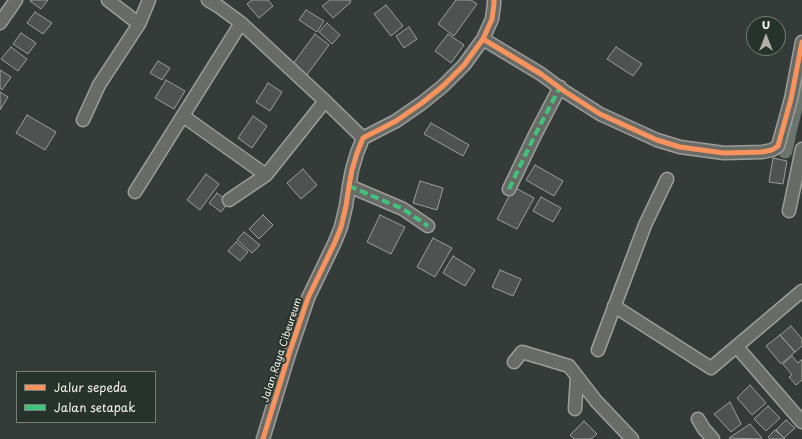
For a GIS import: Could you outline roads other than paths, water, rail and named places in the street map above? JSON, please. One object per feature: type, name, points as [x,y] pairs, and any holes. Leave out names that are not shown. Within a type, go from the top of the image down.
[{"type":"street","points":[[0,23],[16,0]]},
{"type":"street","points":[[108,0],[139,24]]},
{"type":"street","points":[[83,120],[99,85],[139,24],[149,0]]},
{"type":"street","points":[[208,0],[241,23],[363,138],[396,121],[422,103],[443,86],[464,65],[483,38],[492,19],[494,0]]},
{"type":"street","points":[[135,192],[241,23]]},
{"type":"street","points":[[483,38],[542,74],[560,88],[600,114],[657,140],[672,145],[724,153],[762,152],[772,150],[778,146],[791,99],[802,42]]},
{"type":"street","points":[[509,188],[560,88]]},
{"type":"street","points":[[229,200],[266,175],[325,101]]},
{"type":"street","points":[[183,116],[266,175]]},
{"type":"street","name":"Jalan Raya Cibeureum","points":[[263,439],[308,298],[341,227],[349,186],[357,154],[363,138]]},
{"type":"street","points":[[789,211],[802,149]]},
{"type":"street","points":[[598,350],[646,225],[667,179]]},
{"type":"street","points":[[349,186],[404,209],[428,226]]},
{"type":"street","points":[[614,306],[711,368],[801,292]]},
{"type":"street","points":[[737,347],[802,422]]},
{"type":"street","points":[[514,362],[522,352],[569,366],[596,401],[632,439]]},
{"type":"street","points":[[575,409],[577,377]]},
{"type":"street","points":[[698,419],[713,439]]},
{"type":"waterway","points":[[785,151],[802,78]]}]
